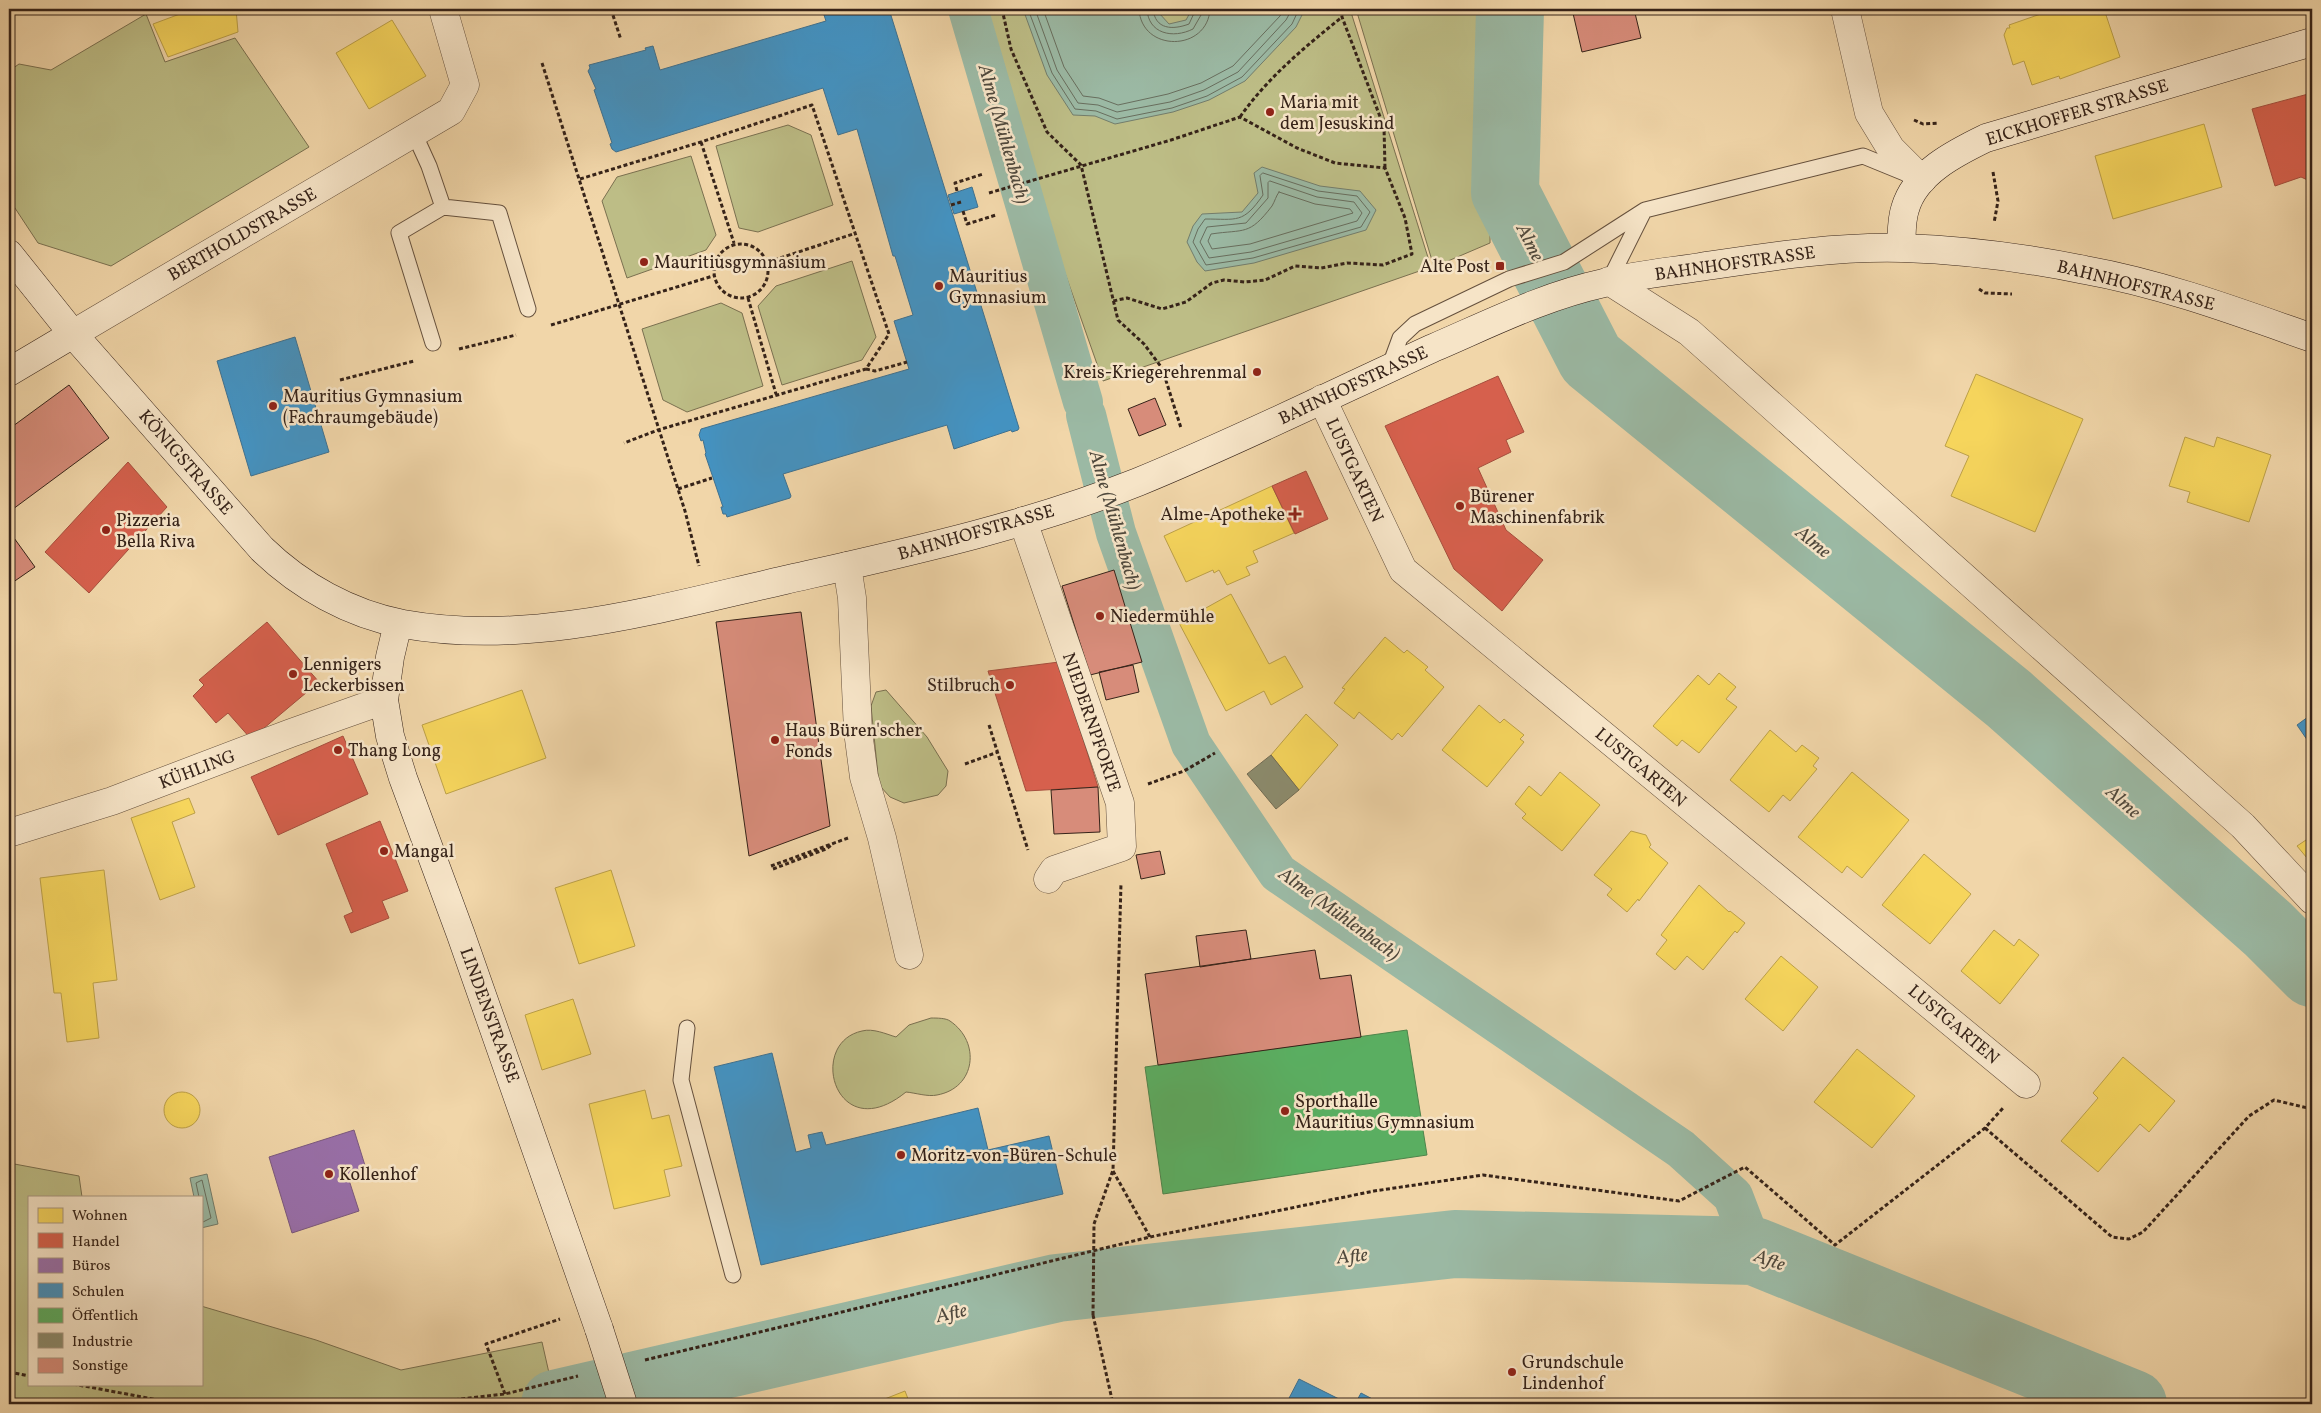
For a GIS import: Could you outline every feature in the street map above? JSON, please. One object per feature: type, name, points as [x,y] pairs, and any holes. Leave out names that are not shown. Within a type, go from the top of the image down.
[{"type":"main road","name":"BERTHOLDSTRASSE","points":[[9,372],[451,111],[465,85],[443,9]]},
{"type":"main road","points":[[1845,9],[1869,113],[1891,149],[1922,180]]},
{"type":"main road","name":"EICKHOFFER STRASSE","points":[[1901,248],[1905,209],[1910,196],[1922,180],[1960,150],[1986,138],[2312,42]]},
{"type":"main road","name":"BAHNHOFSTRASSE","points":[[398,623],[455,630],[506,632],[571,626],[707,598],[947,542],[1023,521],[1135,483],[1521,309],[1603,283],[1776,255],[1901,248],[1989,255],[2088,270],[2193,296],[2312,338]]},
{"type":"main road","name":"KÖNIGSTRASSE","points":[[9,254],[73,334],[262,549],[284,570],[307,586],[350,607],[398,623]]},
{"type":"main road","points":[[1603,283],[1689,332],[2243,826],[2312,900]]},
{"type":"main road","name":"LUSTGARTEN","points":[[1322,399],[1403,570],[2026,1084]]},
{"type":"main road","name":"NIEDERNPFORTE","points":[[1023,521],[1120,803],[1122,847]]},
{"type":"main road","points":[[847,566],[852,598],[858,731],[864,777],[882,838],[909,955]]},
{"type":"main road","name":"LINDENSTRASSE","points":[[398,623],[390,657],[384,700],[390,736],[403,778],[461,935],[599,1329],[623,1404]]},
{"type":"main road","name":"KÜHLING","points":[[9,834],[112,801],[384,700]]},
{"type":"main road","points":[[1048,879],[1054,870],[1122,847]]},
{"type":"lane","points":[[414,133],[430,166],[443,207]]},
{"type":"lane","points":[[1389,368],[1400,338],[1415,324],[1509,279],[1536,273],[1564,262],[1645,210],[1863,156],[1922,180]]},
{"type":"lane","points":[[433,343],[399,234],[443,207],[499,213],[528,309]]},
{"type":"lane","points":[[1603,283],[1645,210]]},
{"type":"lane","points":[[687,1028],[681,1080],[732,1275]]},
{"type":"path","points":[[611,9],[621,40]]},
{"type":"path","points":[[1002,9],[1011,50],[1047,132],[1081,165],[1118,320],[1144,344],[1162,368],[1183,433]]},
{"type":"path","points":[[1113,301],[1127,298],[1162,309],[1186,302],[1212,283],[1224,280],[1246,282],[1265,280],[1295,266],[1321,268],[1347,263],[1383,265],[1412,254],[1405,218],[1385,168],[1384,127],[1341,9]]},
{"type":"path","points":[[988,192],[1171,140],[1240,117],[1257,93],[1276,73],[1342,16]]},
{"type":"path","points":[[542,63],[580,179],[618,306],[678,489],[707,598]]},
{"type":"path","points":[[580,179],[701,142],[812,104],[890,334],[866,369]]},
{"type":"path","points":[[1240,117],[1297,148],[1335,163],[1385,168]]},
{"type":"path","points":[[701,142],[734,243]]},
{"type":"path","points":[[957,191],[955,183],[983,174]]},
{"type":"path","points":[[951,205],[961,202]]},
{"type":"path","points":[[963,211],[967,224],[996,215]]},
{"type":"path","points":[[768,262],[856,233]]},
{"type":"path","points":[[734,243],[758,248],[768,262],[768,278],[762,288],[748,298],[737,298],[725,293],[713,276],[716,257],[734,243]]},
{"type":"path","points":[[584,317],[713,276]]},
{"type":"path","points":[[748,298],[776,394]]},
{"type":"path","points":[[624,443],[658,430],[776,394],[866,369],[875,371],[907,362]]},
{"type":"path","points":[[678,489],[712,478]]},
{"type":"path","points":[[989,725],[1034,872],[1048,879]]},
{"type":"path","points":[[965,764],[998,752]]},
{"type":"path","points":[[1184,771],[1215,754]]},
{"type":"path","points":[[836,842],[826,850],[772,867],[836,842]]},
{"type":"path","points":[[1113,1404],[1093,1315],[1094,1224],[1113,1170],[1122,847]]},
{"type":"path","points":[[640,1361],[1150,1237],[1374,1191],[1483,1174],[1679,1201],[1745,1168],[1835,1245],[1985,1128],[2026,1084]]},
{"type":"path","points":[[1985,1128],[2112,1237],[2130,1239],[2143,1232],[2249,1116],[2274,1100],[2312,1109]]},
{"type":"path","points":[[1113,1170],[1150,1237]]},
{"type":"path","points":[[505,1394],[486,1344],[564,1317]]},
{"type":"path","points":[[9,1372],[28,1376]]},
{"type":"path","points":[[416,1404],[505,1394],[582,1375]]},
{"type":"path","points":[[83,1386],[169,1402],[350,1401],[406,1404]]},
{"type":"green space","points":[[972,9],[1350,9],[1431,267],[1103,381]]},
{"type":"green space","points":[[1356,9],[1491,9],[1490,243],[1434,267]]},
{"type":"green space","points":[[146,14],[165,62],[235,38],[309,147],[111,266],[38,243],[9,199],[9,71],[19,64],[51,70]]},
{"type":"green space","points":[[788,125],[811,135],[833,205],[758,232],[739,228],[716,146]]},
{"type":"green space","points":[[691,156],[716,235],[706,250],[627,278],[602,201],[617,177]]},
{"type":"green space","points":[[852,261],[876,337],[862,360],[782,385],[758,306],[776,286]]},
{"type":"green space","points":[[721,303],[742,313],[763,386],[687,412],[663,400],[642,329]]},
{"type":"green space","points":[[886,690],[927,737],[948,771],[946,786],[938,795],[904,803],[890,797],[879,785],[871,706],[876,692]]},
{"type":"green space","points":[[931,1018],[950,1021],[967,1040],[970,1063],[960,1083],[950,1091],[937,1095],[906,1092],[882,1106],[862,1108],[847,1101],[837,1087],[833,1071],[835,1054],[845,1039],[866,1030],[896,1037],[909,1025]]},
{"type":"green space","points":[[9,1163],[79,1176],[82,1196],[28,1196],[28,1386],[202,1386],[202,1306],[316,1340],[401,1370],[542,1342],[556,1404],[9,1404]]},
{"type":"water","points":[[1023,9],[1158,9],[1159,13],[1169,24],[1186,20],[1192,9],[1305,9],[1296,27],[1245,81],[1209,100],[1173,112],[1115,124],[1095,116],[1073,115],[1047,75]]},
{"type":"water","points":[[1262,167],[1320,186],[1360,191],[1376,210],[1366,230],[1254,263],[1205,271],[1197,262],[1187,242],[1193,226],[1202,214],[1242,212],[1258,193],[1254,173]]},
{"type":"water","points":[[207,1174],[218,1224],[202,1228],[202,1196],[194,1196],[190,1178]]},
{"type":"building: Wohnen","points":[[189,9],[236,9],[238,32],[168,57],[153,24]]},
{"type":"building: Wohnen","points":[[2055,9],[2104,9],[2120,57],[2060,79],[2059,76],[2032,85],[2024,61],[2013,65],[2004,35],[2007,28],[2010,28],[2009,25]]},
{"type":"building: Wohnen","points":[[392,20],[426,76],[369,109],[336,53]]},
{"type":"building: Wohnen","points":[[2204,124],[2222,187],[2113,219],[2095,156]]},
{"type":"building: Wohnen","points":[[1976,374],[2083,419],[2035,532],[1951,496],[1969,456],[1945,446]]},
{"type":"building: Wohnen","points":[[2185,437],[2214,447],[2217,437],[2271,455],[2249,522],[2187,502],[2190,492],[2169,486]]},
{"type":"building: Wohnen","points":[[1272,486],[1294,533],[1253,551],[1258,562],[1246,567],[1250,575],[1227,585],[1219,570],[1214,573],[1213,570],[1186,582],[1164,536]]},
{"type":"building: Wohnen","points":[[1231,594],[1269,664],[1285,656],[1303,687],[1271,705],[1264,691],[1226,711],[1179,623]]},
{"type":"building: Wohnen","points":[[1385,637],[1404,653],[1407,650],[1428,667],[1425,670],[1444,687],[1402,737],[1398,733],[1392,740],[1359,712],[1354,719],[1334,703],[1345,689],[1342,688]]},
{"type":"building: Wohnen","points":[[1719,673],[1736,687],[1726,699],[1737,707],[1699,753],[1682,740],[1677,746],[1653,726],[1698,675],[1709,685]]},
{"type":"building: Wohnen","points":[[522,690],[546,758],[446,794],[422,725]]},
{"type":"building: Wohnen","points":[[1479,705],[1500,723],[1504,719],[1524,735],[1520,739],[1524,742],[1487,787],[1442,750]]},
{"type":"building: Wohnen","points":[[1306,714],[1338,745],[1299,790],[1271,755]]},
{"type":"building: Wohnen","points":[[1770,730],[1796,752],[1802,745],[1819,758],[1813,766],[1817,769],[1790,801],[1783,795],[1769,812],[1730,780]]},
{"type":"building: Wohnen","points":[[1560,772],[1600,805],[1562,851],[1522,818],[1526,814],[1515,804],[1529,786],[1541,796]]},
{"type":"building: Wohnen","points":[[1852,772],[1909,820],[1862,878],[1847,866],[1842,873],[1798,837]]},
{"type":"building: Wohnen","points":[[189,798],[195,813],[172,822],[195,887],[160,900],[131,818]]},
{"type":"building: Wohnen","points":[[1631,831],[1646,835],[1651,845],[1649,847],[1668,863],[1639,901],[1638,899],[1627,912],[1607,895],[1612,889],[1594,875]]},
{"type":"building: Wohnen","points":[[2312,836],[2312,864],[2297,846]]},
{"type":"building: Wohnen","points":[[1924,854],[1971,894],[1930,944],[1882,905]]},
{"type":"building: Wohnen","points":[[104,870],[117,980],[93,983],[99,1038],[67,1042],[61,993],[54,993],[40,878]]},
{"type":"building: Wohnen","points":[[611,870],[635,946],[579,964],[555,888]]},
{"type":"building: Wohnen","points":[[1699,885],[1729,912],[1745,923],[1737,933],[1735,931],[1703,970],[1687,956],[1675,970],[1656,954],[1667,940],[1661,935]]},
{"type":"building: Wohnen","points":[[1994,930],[2014,946],[2019,939],[2039,955],[2000,1004],[1961,971]]},
{"type":"building: Wohnen","points":[[1781,956],[1818,987],[1783,1031],[1745,999]]},
{"type":"building: Wohnen","points":[[573,999],[591,1054],[542,1070],[525,1015]]},
{"type":"building: Wohnen","points":[[1857,1049],[1915,1096],[1872,1148],[1814,1102]]},
{"type":"building: Wohnen","points":[[2123,1057],[2175,1101],[2149,1132],[2140,1124],[2098,1172],[2061,1141],[2098,1098],[2093,1093]]},
{"type":"building: Wohnen","points":[[645,1090],[652,1119],[669,1115],[682,1166],[664,1170],[670,1196],[614,1209],[589,1104]]},
{"type":"building: Wohnen","points":[[182,1092],[194,1098],[200,1110],[194,1122],[182,1128],[170,1122],[164,1110],[170,1098]]},
{"type":"building: Wohnen","points":[[905,1391],[910,1404],[872,1404]]},
{"type":"building: Wohnen","points":[[852,1399],[853,1404],[783,1403]]},
{"type":"building: Handel","points":[[2312,93],[2312,182],[2301,177],[2275,186],[2252,109]]},
{"type":"building: Handel","name":"Bürener Maschinenfabrik","points":[[1498,376],[1524,432],[1506,440],[1511,452],[1478,468],[1506,530],[1543,560],[1502,611],[1454,569],[1385,426]]},
{"type":"building: Handel","name":"Pizzeria Bella Riva","points":[[128,462],[167,507],[89,593],[45,552]]},
{"type":"building: Handel","points":[[1306,471],[1328,519],[1295,534],[1272,486]]},
{"type":"building: Handel","points":[[267,622],[319,682],[251,739],[228,713],[216,723],[193,696],[204,685],[199,680]]},
{"type":"building: Handel","points":[[1059,662],[1098,787],[1026,791],[988,671]]},
{"type":"building: Handel","points":[[343,736],[368,794],[278,835],[251,777]]},
{"type":"building: Handel","points":[[380,821],[408,891],[382,901],[389,918],[351,933],[344,916],[353,912],[326,844]]},
{"type":"building: Büros","points":[[354,1130],[367,1172],[348,1177],[359,1211],[292,1233],[269,1157]]},
{"type":"building: Schulen","name":"Mauritius Gymnasium","points":[[822,9],[889,9],[1019,428],[1012,432],[1011,430],[954,449],[947,425],[783,474],[791,496],[790,498],[727,517],[726,514],[723,514],[721,507],[723,507],[705,454],[703,440],[701,441],[699,435],[701,429],[909,369],[894,321],[913,315],[895,256],[893,256],[857,129],[838,135],[823,88],[616,152],[610,144],[612,143],[594,90],[596,89],[588,71],[589,65],[646,50],[645,48],[653,46],[660,70],[826,21]]},
{"type":"building: Schulen","points":[[972,187],[978,207],[954,214],[948,195]]},
{"type":"building: Schulen","name":"Mauritius Gymnasium (Fachraumgebäude)","points":[[295,337],[329,452],[251,476],[217,361]]},
{"type":"building: Schulen","points":[[2312,714],[2312,747],[2297,725]]},
{"type":"building: Schulen","points":[[772,1053],[796,1152],[811,1148],[808,1135],[822,1132],[826,1145],[978,1108],[988,1150],[1049,1136],[1063,1194],[761,1265],[714,1067]]},
{"type":"building: Schulen","points":[[1299,1379],[1349,1404],[1286,1404]]},
{"type":"building: Schulen","points":[[1361,1393],[1382,1404],[1355,1404]]},
{"type":"building: Öffentlich","name":"Sporthalle Mauritius Gymnasium","points":[[1407,1030],[1427,1155],[1163,1194],[1145,1067]]},
{"type":"building: Industrie","points":[[1271,755],[1299,790],[1276,809],[1247,774]]},
{"type":"building: Sonstige","points":[[1572,9],[1634,9],[1641,38],[1582,52]]},
{"type":"building: Sonstige","points":[[69,385],[109,438],[9,512],[9,429]]},
{"type":"building: Sonstige","points":[[1155,398],[1166,425],[1139,436],[1128,409]]},
{"type":"building: Sonstige","points":[[9,531],[35,567],[9,585]]},
{"type":"building: Sonstige","name":"Niedermühle","points":[[1114,570],[1142,662],[1090,675],[1062,586]]},
{"type":"building: Sonstige","name":"Haus Büren'scher Fonds","points":[[801,612],[830,826],[749,856],[716,622]]},
{"type":"building: Sonstige","name":"Niedermühle","points":[[1133,665],[1139,692],[1106,700],[1099,672]]},
{"type":"building: Sonstige","points":[[1098,787],[1100,832],[1054,834],[1051,790]]},
{"type":"building: Sonstige","points":[[1160,851],[1165,874],[1141,879],[1136,855]]},
{"type":"building: Sonstige","points":[[1246,930],[1251,959],[1200,967],[1196,936]]},
{"type":"building: Sonstige","points":[[1315,950],[1320,979],[1351,975],[1361,1037],[1158,1065],[1145,974]]},
{"type":"waterway","name":"Alme (Mühlenbach)","points":[[968,9],[1083,402]]},
{"type":"waterway","name":"Alme","points":[[1510,9],[1505,192],[1591,359],[2009,699],[2268,929],[2312,973]]},
{"type":"waterway","name":"Alme (Mühlenbach)","points":[[1086,415],[1116,533],[1191,744],[1278,873],[1681,1149],[1733,1196],[1754,1251]]},
{"type":"waterway","name":"Afte","points":[[555,1404],[1057,1288],[1455,1244],[1754,1251],[2133,1404]]},
{"type":"place","name":"Maria mit dem Jesuskind","points":[[1270,112]]},
{"type":"place","name":"Mauritiusgymnasium","points":[[644,262]]},
{"type":"place","name":"Alte Post","points":[[1500,266]]},
{"type":"place","name":"Mauritius Gymnasium","points":[[939,286]]},
{"type":"place","name":"Kreis-Kriegerehrenmal","points":[[1257,372]]},
{"type":"place","name":"Mauritius Gymnasium (Fachraumgebäude)","points":[[273,406]]},
{"type":"place","name":"Bürener Maschinenfabrik","points":[[1460,506]]},
{"type":"place","name":"Alme-Apotheke","points":[[1295,514]]},
{"type":"place","name":"Pizzeria Bella Riva","points":[[106,530]]},
{"type":"place","name":"Niedermühle","points":[[1100,616]]},
{"type":"place","name":"Lennigers Leckerbissen","points":[[293,674]]},
{"type":"place","name":"Stilbruch","points":[[1010,685]]},
{"type":"place","name":"Haus Büren'scher Fonds","points":[[775,740]]},
{"type":"place","name":"Thang Long","points":[[338,750]]},
{"type":"place","name":"Mangal","points":[[384,851]]},
{"type":"place","name":"Sporthalle Mauritius Gymnasium","points":[[1285,1111]]},
{"type":"place","name":"Moritz-von-Büren-Schule","points":[[901,1155]]},
{"type":"place","name":"Kollenhof","points":[[329,1174]]},
{"type":"place","name":"Grundschule Lindenhof","points":[[1512,1372]]}]
